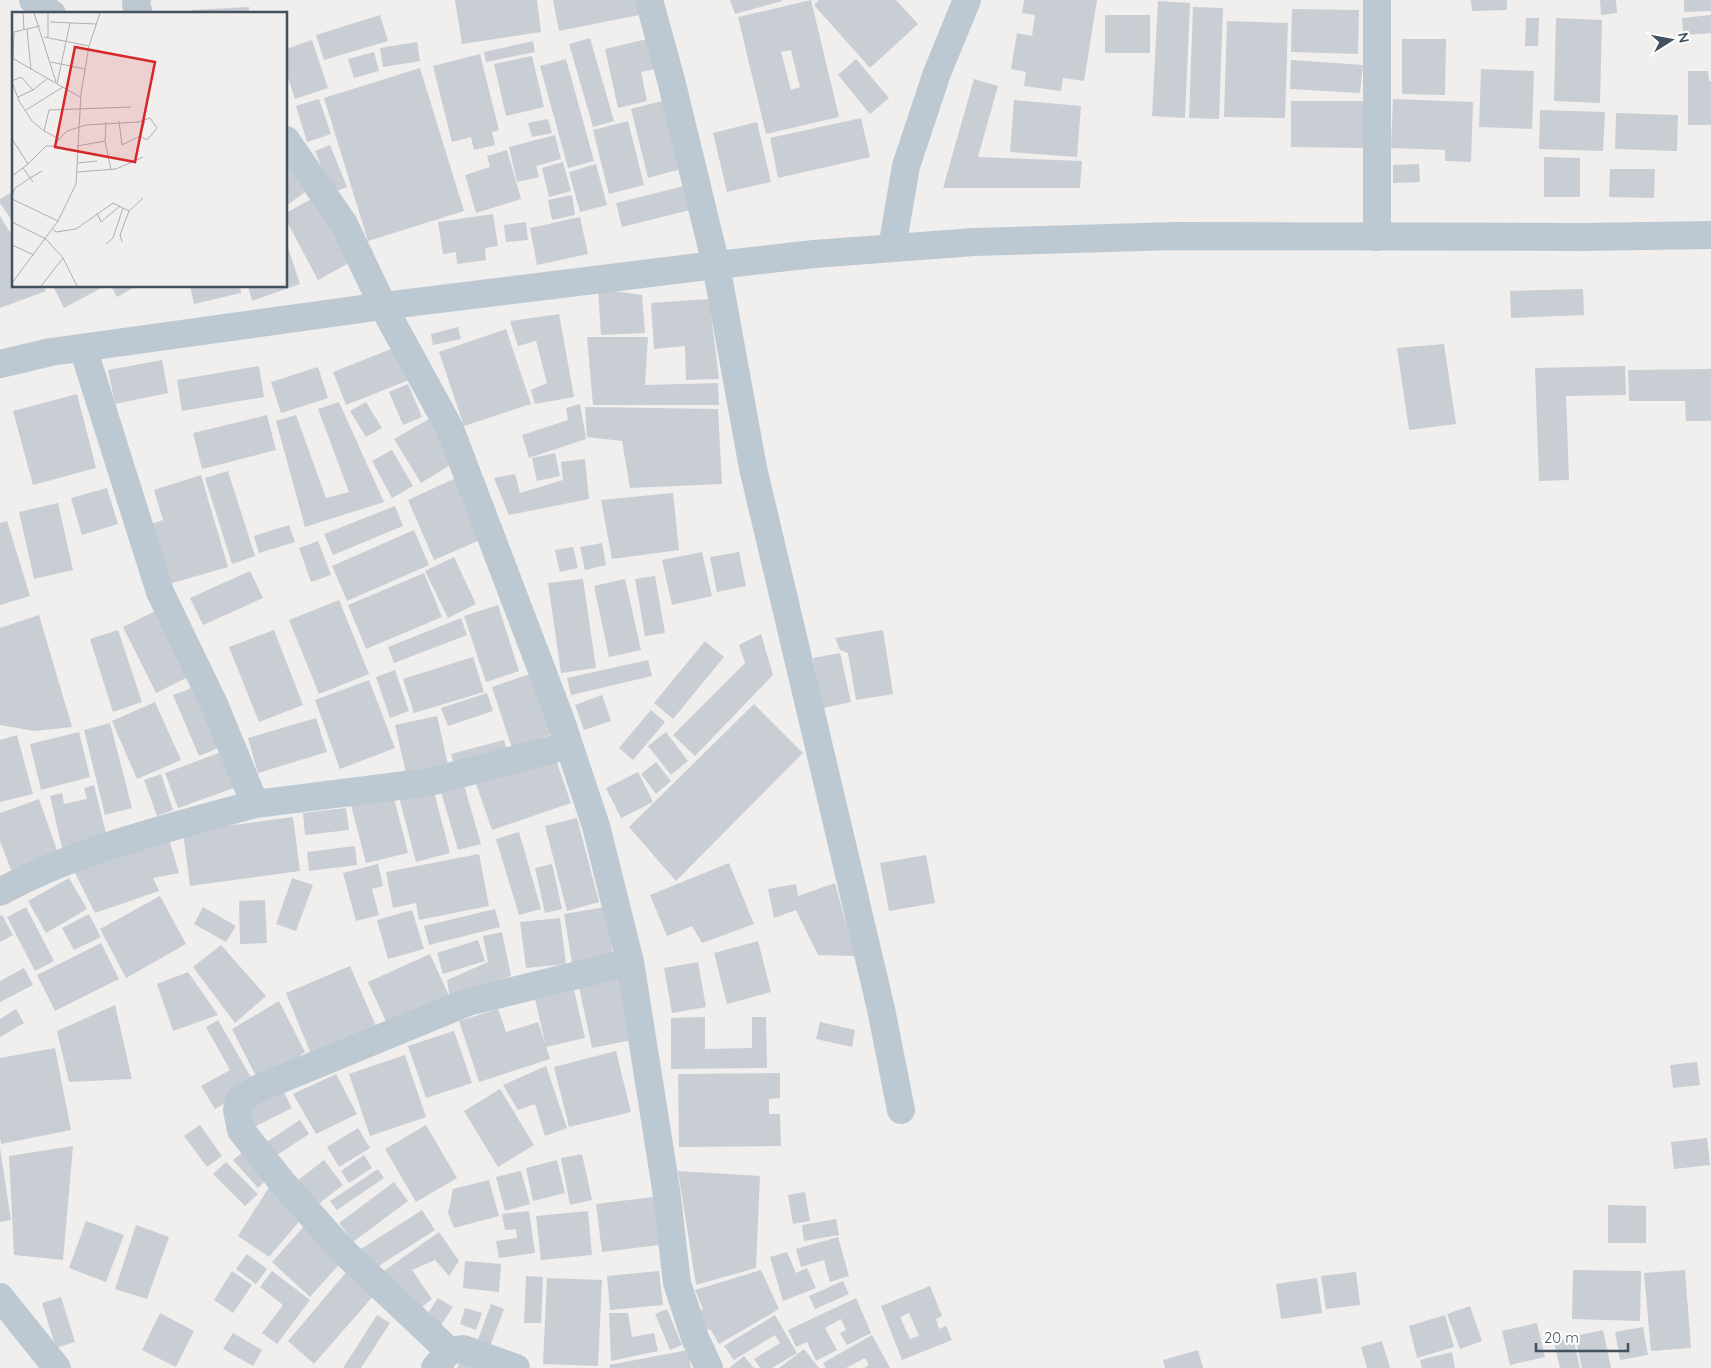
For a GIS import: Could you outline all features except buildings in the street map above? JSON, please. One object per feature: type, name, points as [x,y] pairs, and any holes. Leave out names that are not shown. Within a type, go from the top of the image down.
[{"type":"street","points":[[33,0],[49,12]]},
{"type":"street","points":[[649,0],[671,80],[716,265],[752,468],[879,1000],[901,1110]]},
{"type":"street","points":[[892,248],[906,166],[937,73],[967,0]]},
{"type":"street","points":[[1377,0],[1377,237]]},
{"type":"street","points":[[288,143],[344,224],[383,306],[450,429],[560,718],[596,826],[630,962],[666,1189],[677,1283],[695,1338],[709,1368]]},
{"type":"street","points":[[0,364],[51,352],[383,306],[716,265],[814,254],[892,248],[974,242],[1175,236],[1711,235]]},
{"type":"street","points":[[83,348],[160,592],[214,704],[255,804]]},
{"type":"street","points":[[0,892],[27,877],[82,856],[152,833],[255,804],[430,782],[569,745]]},
{"type":"street","points":[[516,1368],[463,1349],[442,1359],[342,1251],[281,1181],[241,1130],[237,1110],[239,1100],[257,1089],[468,1002],[630,962]]},
{"type":"street","points":[[0,1296],[57,1368]]}]
